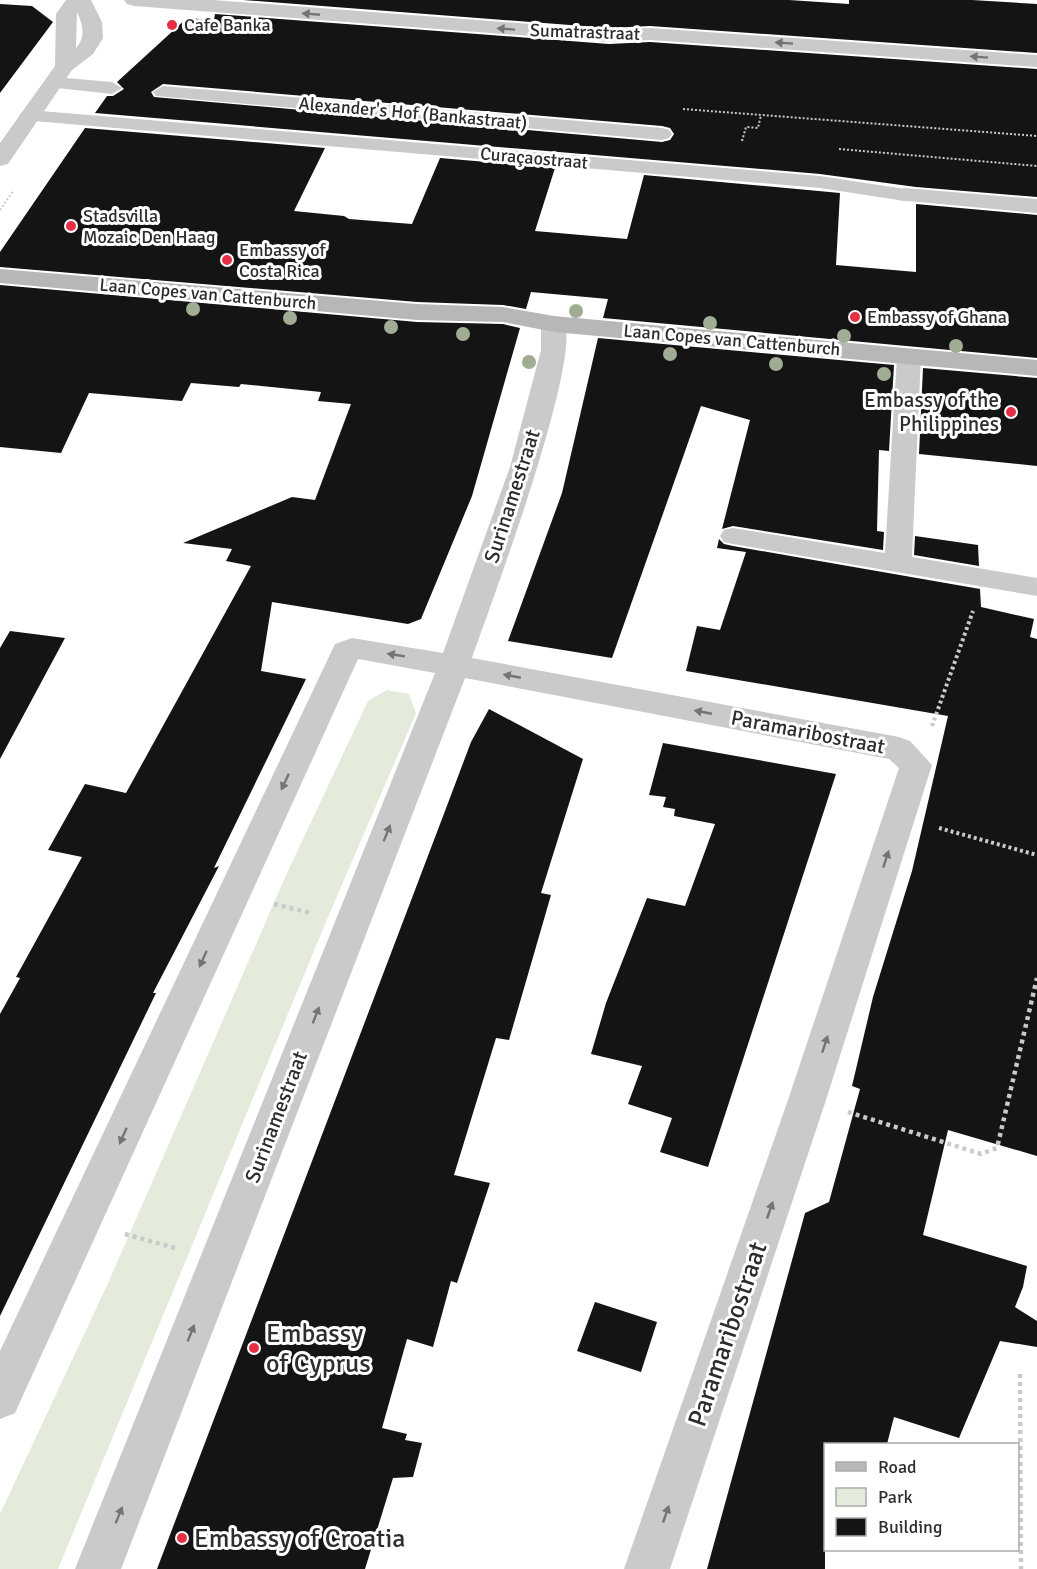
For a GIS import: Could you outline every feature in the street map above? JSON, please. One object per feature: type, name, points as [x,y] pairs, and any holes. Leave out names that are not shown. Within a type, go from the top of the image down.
[{"type":"main road","name":"Laan Copes van Cattenburch","points":[[0,276],[417,312],[522,332],[554,324],[1037,368]]},
{"type":"street","points":[[59,74],[66,14],[76,0]]},
{"type":"street","points":[[0,159],[59,74],[86,50],[93,38],[92,22],[81,0]]},
{"type":"street","name":"Sumatrastraat","points":[[134,0],[609,36],[650,34],[1037,61]]},
{"type":"street","name":"Curaçaostraat","points":[[905,195],[1037,206]]},
{"type":"street","name":"Surinamestraat","points":[[98,1569],[454,665],[524,467],[554,350],[554,324]]},
{"type":"street","points":[[0,1398],[84,1222],[346,651],[352,648],[454,665]]},
{"type":"street","name":"Paramaribostraat","points":[[454,665],[899,749],[916,765],[807,1100],[647,1569]]},
{"type":"lane","points":[[59,74],[112,88]]},
{"type":"lane","name":"Alexander's Hof (Bankastraat)","points":[[163,92],[662,134]]},
{"type":"lane","name":"Curaçaostraat","points":[[29,116],[820,182],[905,195]]},
{"type":"lane","points":[[898,563],[909,356]]},
{"type":"lane","points":[[733,536],[1037,587]]},
{"type":"path","points":[[662,134],[670,108],[1037,136]]},
{"type":"path","points":[[753,142],[742,141],[746,127],[758,128],[761,115]]},
{"type":"path","points":[[833,149],[1037,166]]},
{"type":"path","points":[[916,765],[976,605]]},
{"type":"path","points":[[900,816],[1037,855]]},
{"type":"path","points":[[233,894],[352,921]]},
{"type":"path","points":[[807,1100],[981,1154],[997,1148],[1037,978]]},
{"type":"path","points":[[84,1222],[219,1261]]},
{"type":"path","points":[[1020,1374],[1022,1569]]},
{"type":"green space","points":[[387,690],[409,694],[416,713],[328,917],[58,1569],[0,1569],[0,1514],[109,1281],[287,873],[368,701]]},
{"type":"building","points":[[243,0],[789,0],[849,4],[849,0],[972,0],[1037,4],[1037,53],[650,26],[609,28]]},
{"type":"building","points":[[0,4],[32,6],[53,22],[0,93]]},
{"type":"building","points":[[215,14],[609,44],[650,42],[1037,69],[1037,197],[916,187],[820,174],[95,113],[107,96],[113,96],[124,89],[117,82],[187,18],[214,20]],"holes":[[[163,84],[670,128],[674,134],[670,140],[662,142],[154,97],[151,92]]]},
{"type":"building","points":[[85,128],[325,148],[294,211],[344,216],[349,219],[412,224],[440,158],[555,168],[535,231],[627,239],[644,175],[840,193],[836,265],[916,272],[916,204],[1037,215],[1037,358],[603,318],[608,299],[531,292],[526,309],[503,305],[417,302],[0,267],[0,252]]},
{"type":"building","points":[[0,285],[417,322],[503,324],[520,328],[472,496],[421,619],[408,624],[272,602],[261,671],[306,679],[214,868],[219,866],[153,993],[156,993],[0,1316],[0,1014],[20,978],[16,977],[82,857],[48,850],[85,784],[126,793],[251,566],[226,561],[232,549],[183,543],[292,497],[315,500],[351,404],[318,401],[321,392],[241,384],[239,387],[191,383],[182,401],[89,393],[61,453],[0,447]]},
{"type":"building","points":[[598,338],[894,365],[889,451],[879,450],[877,531],[884,532],[883,550],[733,526],[722,529],[750,420],[701,406],[612,658],[508,641],[562,493]]},
{"type":"building","points":[[923,368],[1037,378],[1037,466],[919,454]]},
{"type":"building","points":[[915,536],[978,545],[979,566],[914,555]]},
{"type":"building","points":[[719,539],[724,544],[733,546],[980,589],[981,607],[1034,619],[1030,637],[1037,639],[1037,1156],[948,1130],[923,1235],[1027,1266],[1023,1287],[1015,1307],[1037,1321],[1037,1347],[1000,1341],[959,1438],[894,1417],[887,1443],[824,1443],[825,1569],[707,1569],[805,1213],[829,1202],[860,1089],[852,1086],[873,997],[912,871],[948,716],[686,671],[697,626],[720,630],[746,552],[717,548]]},
{"type":"building","points":[[10,631],[65,638],[0,759],[0,648]]},
{"type":"building","points":[[489,709],[583,759],[541,893],[551,895],[509,1040],[496,1038],[454,1175],[490,1183],[457,1283],[451,1281],[433,1347],[407,1339],[382,1428],[407,1434],[405,1440],[422,1443],[413,1477],[393,1478],[365,1569],[157,1569],[471,742]]},
{"type":"building","points":[[663,743],[836,774],[708,1167],[660,1152],[672,1118],[628,1104],[642,1066],[591,1054],[606,1003],[647,898],[685,906],[715,824],[674,816],[675,809],[663,807],[666,797],[649,795]]},
{"type":"building","points":[[595,1302],[657,1322],[641,1372],[577,1351]]},
{"type":"place","name":"Cafe Banka","points":[[172,25]]},
{"type":"place","name":"Stadsvilla Mozaic Den Haag","points":[[71,226]]},
{"type":"place","name":"Embassy of Costa Rica","points":[[227,260]]},
{"type":"place","name":"Embassy of Ghana","points":[[855,317]]},
{"type":"place","name":"Embassy of the Philippines","points":[[1011,412]]},
{"type":"place","name":"Embassy of Cyprus","points":[[254,1348]]},
{"type":"place","name":"Embassy of Croatia","points":[[182,1538]]}]
